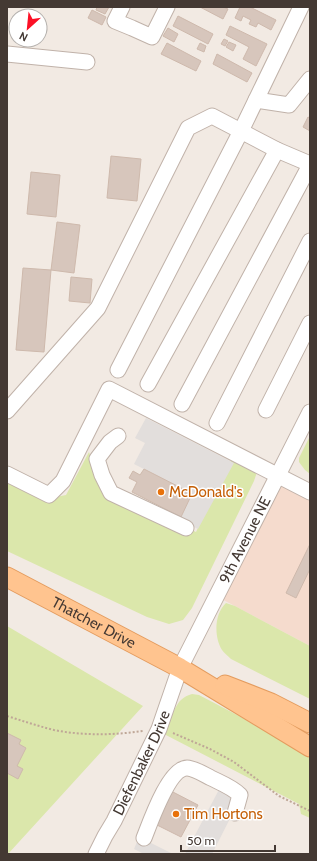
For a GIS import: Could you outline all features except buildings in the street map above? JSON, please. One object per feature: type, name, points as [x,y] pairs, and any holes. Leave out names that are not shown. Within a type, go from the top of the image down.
[{"type":"main road","name":"Thatcher Drive","points":[[7,577],[180,668],[310,747]]},
{"type":"main road","name":"Thatcher Drive","points":[[180,668],[271,703],[310,723]]},
{"type":"street","points":[[122,7],[115,21],[152,37],[167,7]]},
{"type":"street","points":[[118,370],[241,131],[301,7]]},
{"type":"street","points":[[7,54],[87,62]]},
{"type":"street","points":[[256,100],[289,105],[310,79]]},
{"type":"street","points":[[7,411],[98,308],[188,128],[212,116],[277,150],[310,165],[182,404]]},
{"type":"street","points":[[148,384],[277,150]]},
{"type":"street","points":[[217,423],[310,241]]},
{"type":"street","points":[[266,410],[310,323]]},
{"type":"street","points":[[7,474],[49,495],[63,481],[109,389],[310,492]]},
{"type":"street","name":"9th Avenue NE","points":[[180,668],[310,412]]},
{"type":"street","points":[[114,439],[97,459],[102,475],[111,493],[186,528]]},
{"type":"street","name":"Diefenbaker Drive","points":[[96,854],[114,821],[159,728],[180,668]]},
{"type":"street","points":[[144,838],[171,779],[187,768],[235,790],[240,795],[235,813]]},
{"type":"shaded area","points":[[146,418],[234,463],[198,529],[174,517],[189,492],[134,464],[145,443],[135,438]]},
{"type":"shaded area","points":[[277,476],[310,492],[310,646],[216,596]]},
{"type":"shaded area","points":[[223,782],[243,793],[212,854],[185,854]]},
{"type":"shaded area","points":[[139,837],[173,854],[144,854],[134,849]]},
{"type":"green space","points":[[310,436],[310,474],[299,462],[299,458]]},
{"type":"green space","points":[[89,452],[96,471],[112,489],[196,532],[234,455],[257,472],[192,608],[183,620],[169,624],[147,617],[7,551],[7,476],[56,497],[66,495]]},
{"type":"green space","points":[[226,603],[235,606],[310,646],[310,699],[231,659],[223,651],[219,645],[216,626],[219,613]]},
{"type":"green space","points":[[7,626],[143,706],[8,854],[7,854]]},
{"type":"green space","points":[[192,694],[199,695],[310,755],[310,818],[301,814],[299,804],[164,734],[179,703],[182,699]]},
{"type":"place","name":"McDonald's","points":[[161,492]]},
{"type":"place","name":"Tim Hortons","points":[[176,814]]}]
